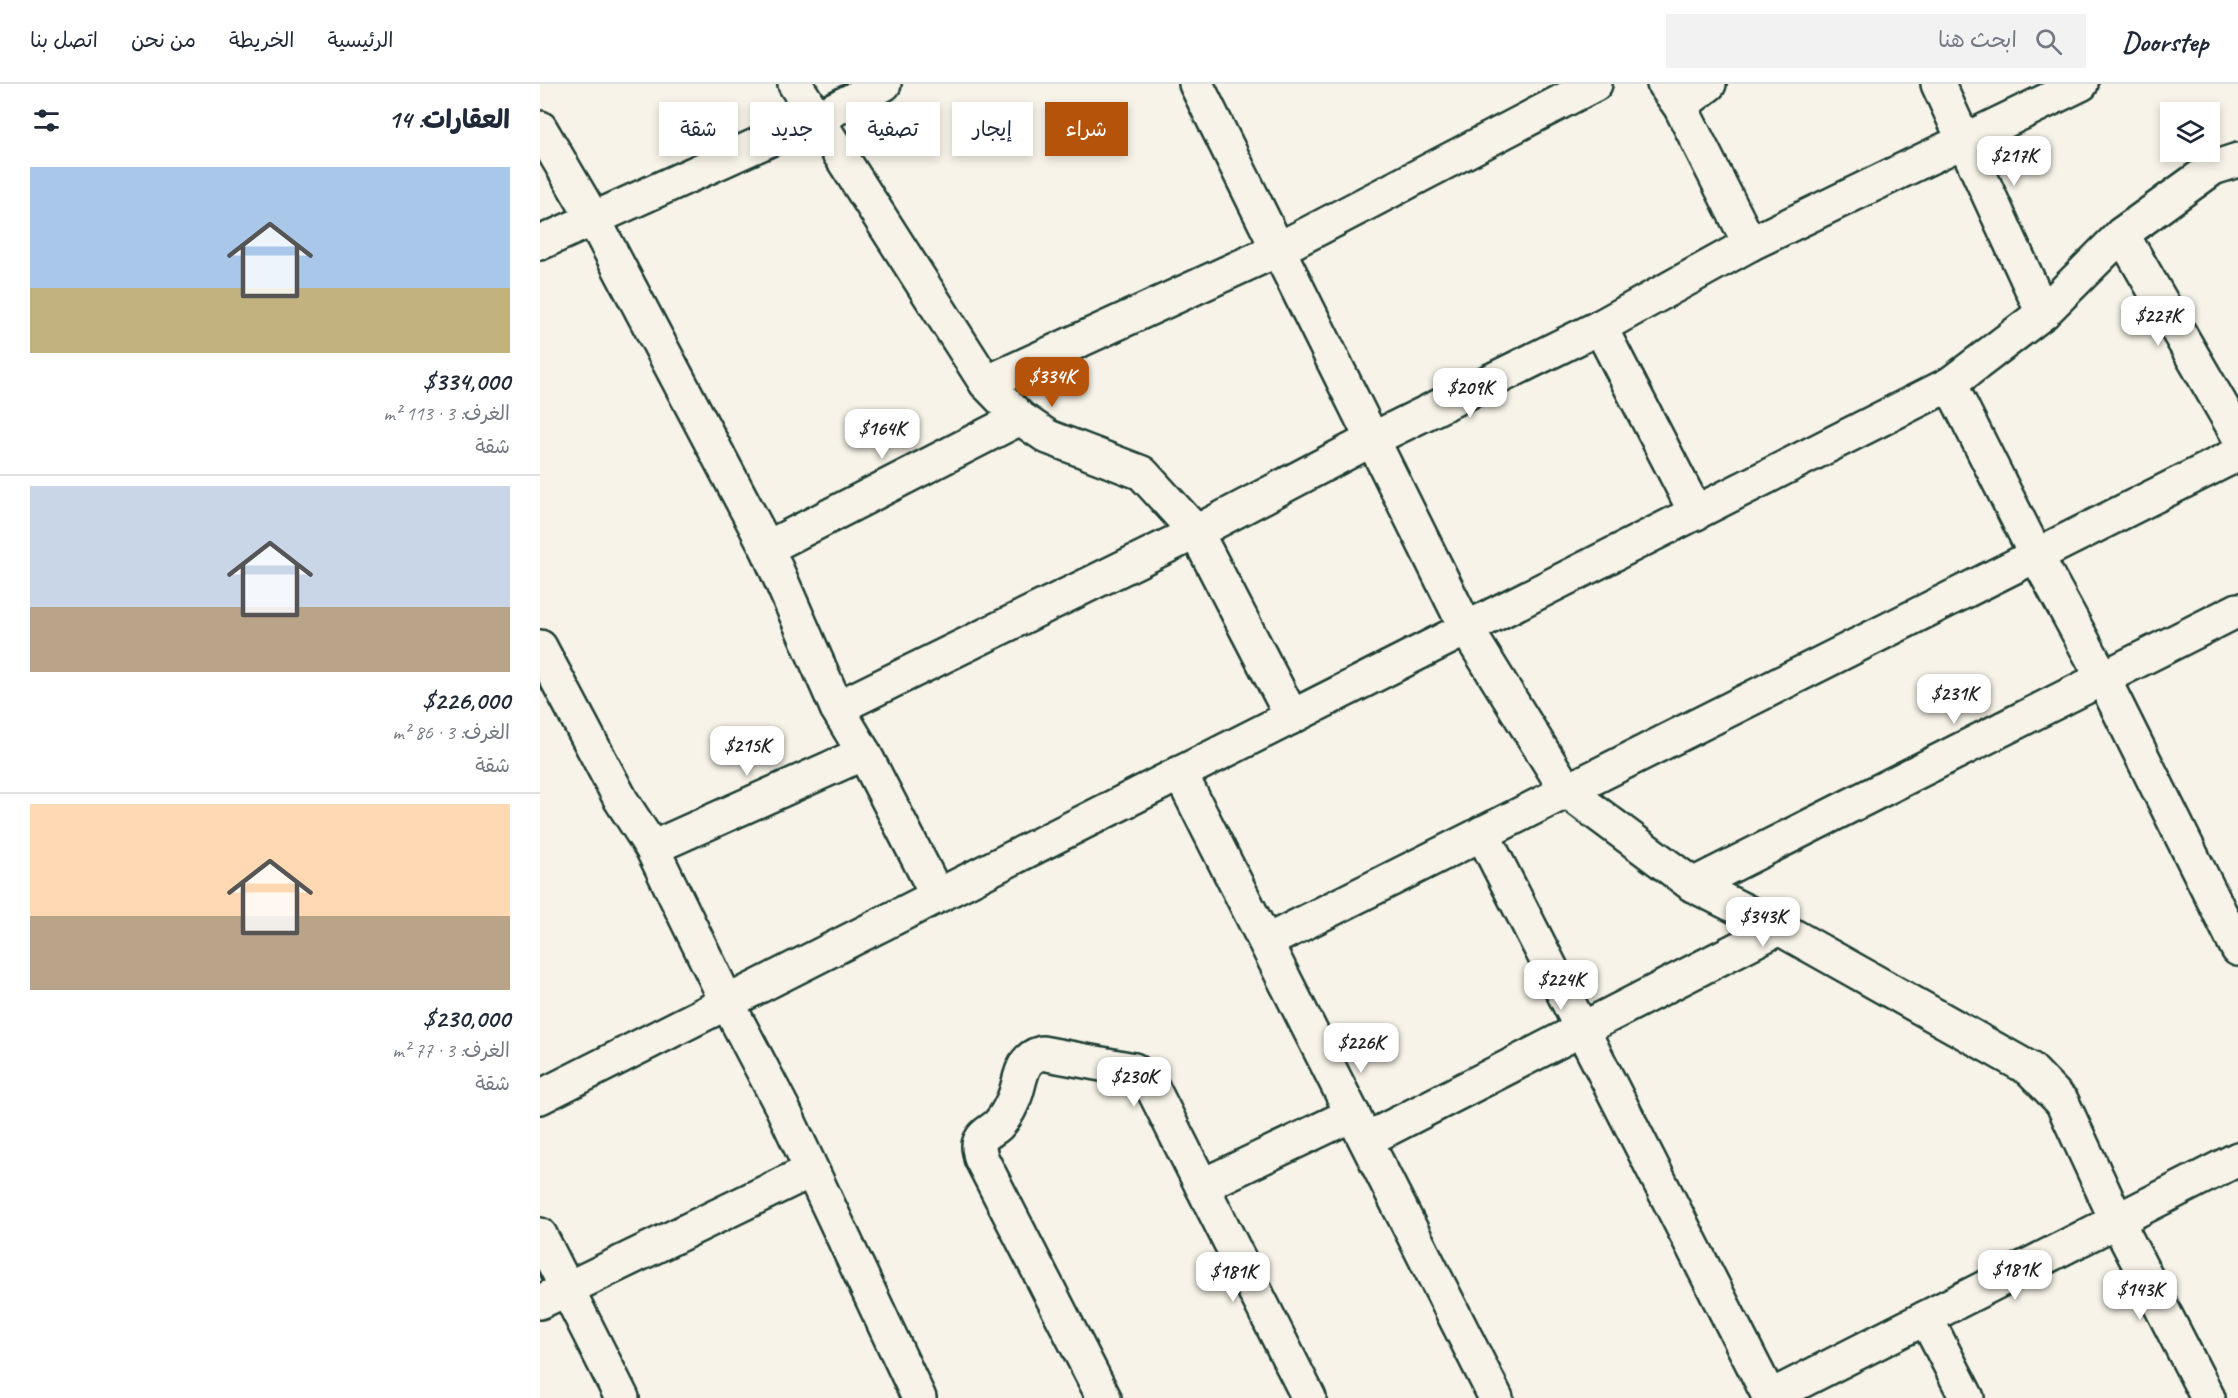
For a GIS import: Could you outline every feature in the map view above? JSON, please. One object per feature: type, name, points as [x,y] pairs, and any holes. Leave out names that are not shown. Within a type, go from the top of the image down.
[{"type":"street","points":[[795,84],[807,102]]},
{"type":"street","points":[[834,109],[884,84]]},
{"type":"street","points":[[1196,84],[1467,628],[1567,791],[1693,885],[1779,928],[2031,1069],[2062,1102],[2117,1221],[2208,1398]]},
{"type":"street","points":[[986,383],[1277,250],[1595,84]]},
{"type":"street","points":[[1709,84],[1672,95],[1750,244]]},
{"type":"street","points":[[1938,84],[2043,313]]},
{"type":"street","points":[[837,708],[1196,532],[1373,439],[1600,327],[1750,244],[2081,84]]},
{"type":"street","points":[[540,128],[594,220],[767,548],[837,708],[864,753],[937,894]]},
{"type":"street","points":[[834,145],[986,383],[1020,418],[1048,437],[1142,473],[1196,532],[1292,717]]},
{"type":"street","points":[[540,243],[750,149]]},
{"type":"street","points":[[540,1097],[728,1004],[937,894],[1950,384],[2043,313],[2122,234],[2213,168],[2238,160]]},
{"type":"street","points":[[2122,234],[2238,435]]},
{"type":"street","points":[[1600,327],[1696,513]]},
{"type":"street","points":[[1950,384],[2036,555],[2103,678],[2238,949]]},
{"type":"street","points":[[767,548],[1020,418]]},
{"type":"street","points":[[1266,942],[2238,454]]},
{"type":"street","points":[[1693,885],[2238,610]]},
{"type":"street","points":[[540,647],[621,800],[652,848],[728,1004],[782,1107],[810,1171],[919,1398]]},
{"type":"street","points":[[652,848],[864,753]]},
{"type":"street","points":[[1180,773],[1496,1398]]},
{"type":"street","points":[[1482,833],[1770,1397],[2238,1159]]},
{"type":"street","points":[[1202,1185],[1359,1127],[1582,1029],[1779,928]]},
{"type":"street","points":[[1104,1398],[981,1158],[978,1145],[982,1137],[997,1126],[1007,1114],[1015,1098],[1024,1065],[1030,1056],[1042,1053],[1134,1070],[1150,1083],[1309,1398]]},
{"type":"street","points":[[553,1296],[810,1171]]},
{"type":"street","points":[[540,1235],[553,1296],[622,1398]]},
{"type":"street","points":[[1926,1318],[1967,1398]]}]
